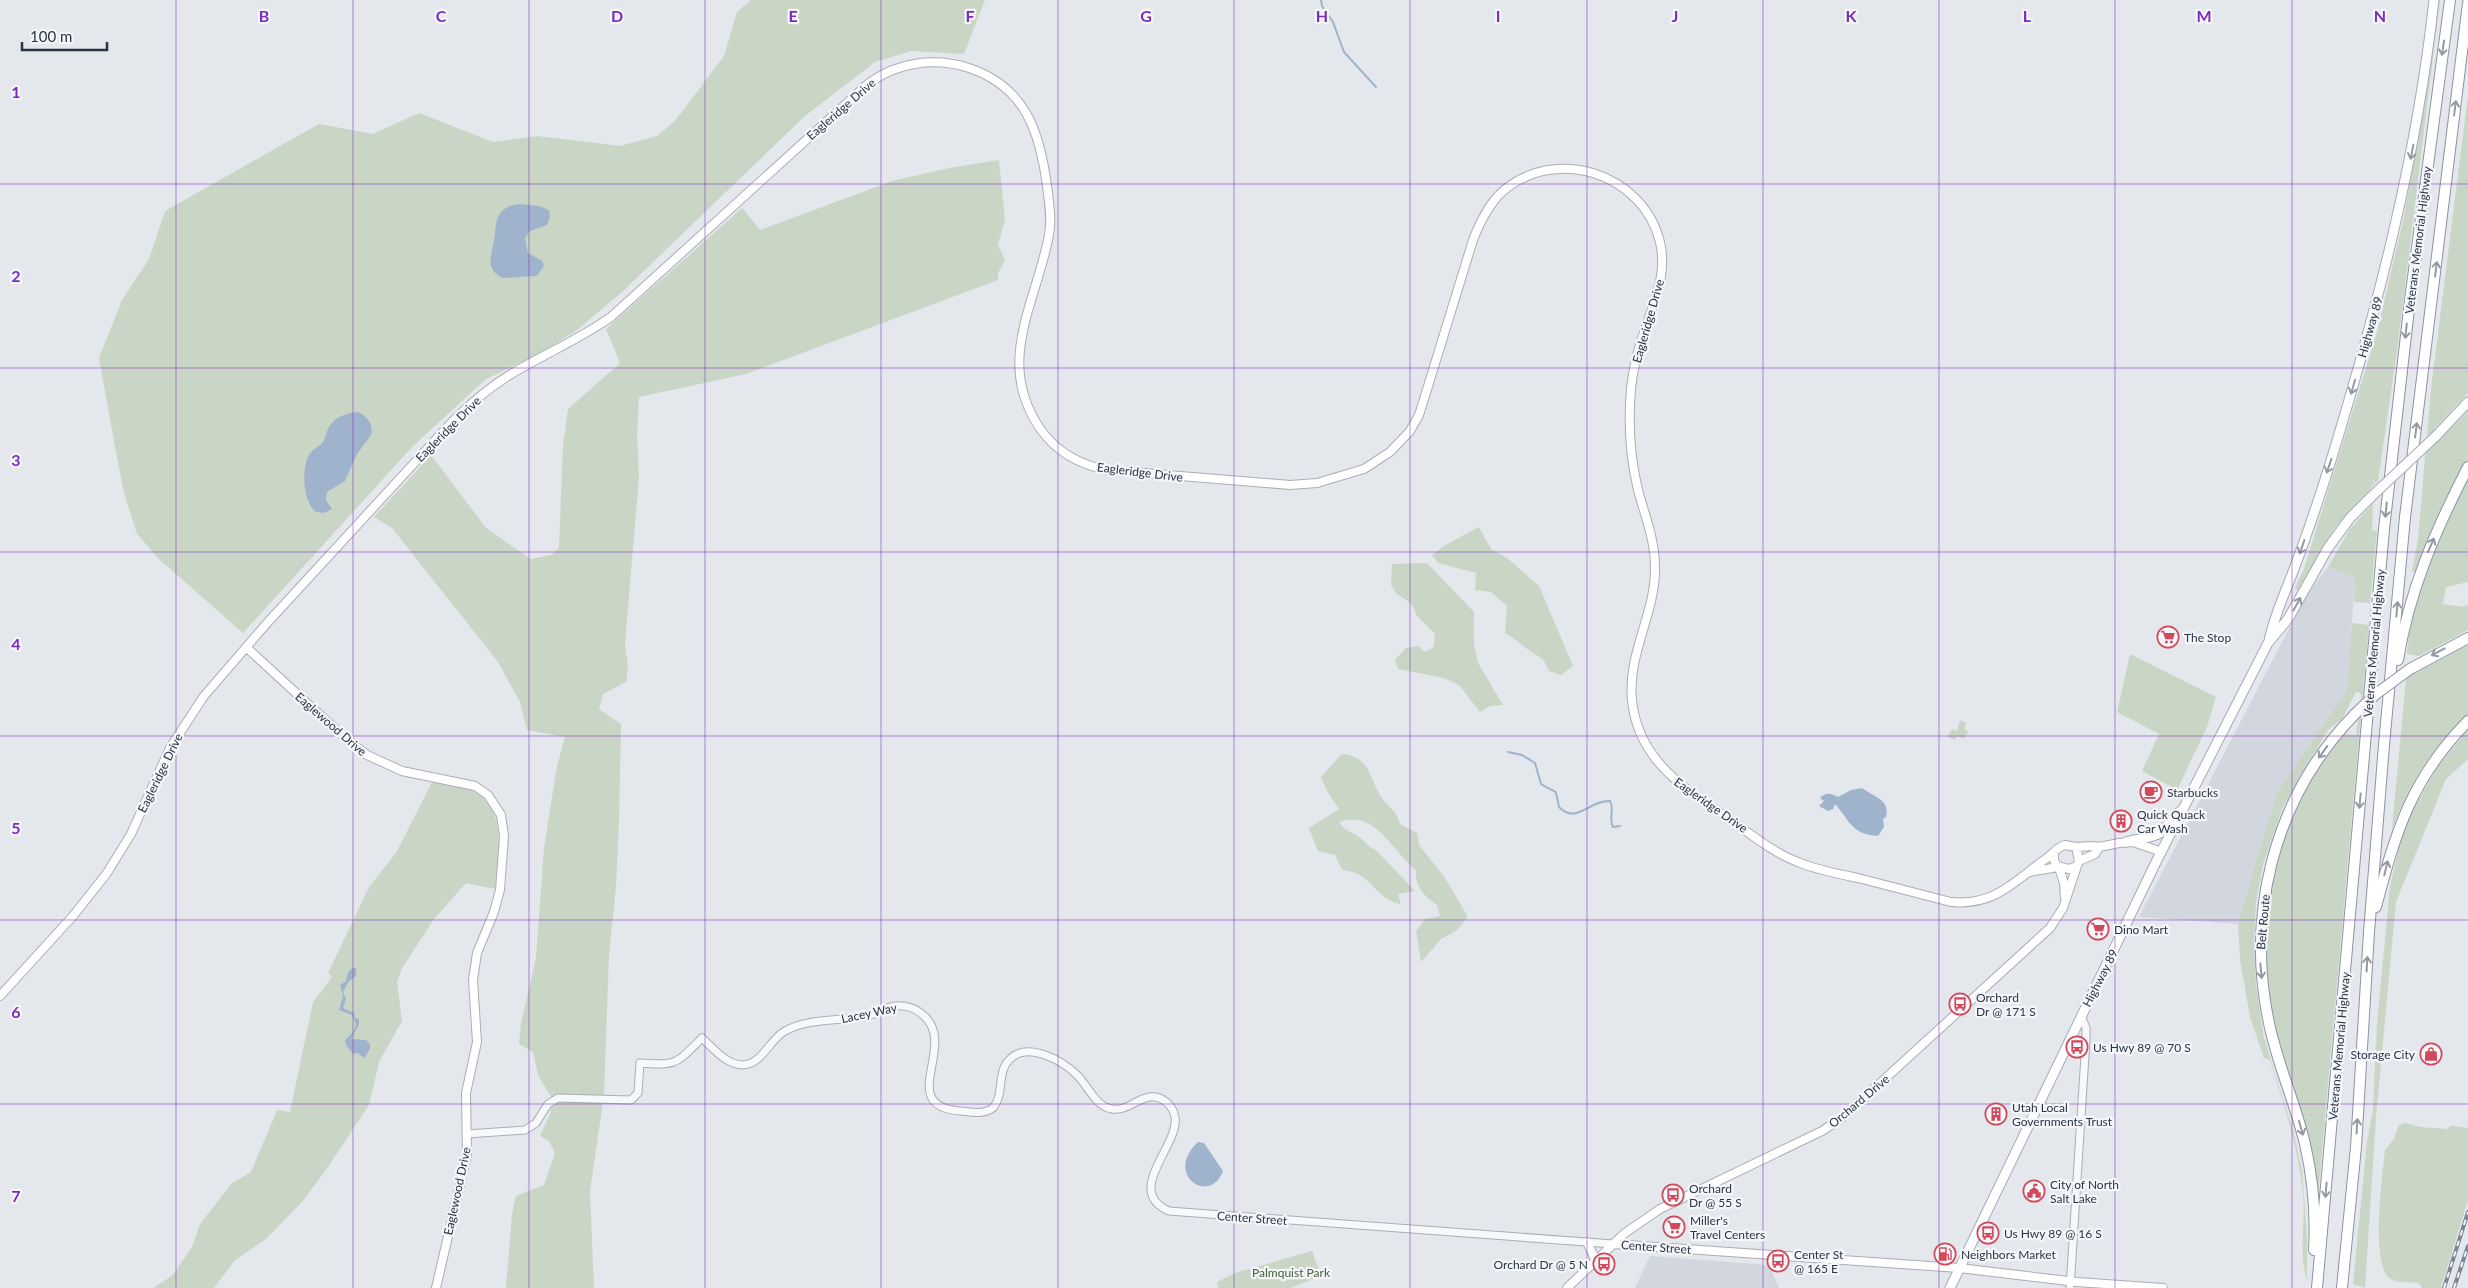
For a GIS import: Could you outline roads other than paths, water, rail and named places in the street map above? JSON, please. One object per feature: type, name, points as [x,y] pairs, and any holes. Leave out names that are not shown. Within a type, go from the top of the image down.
[{"type":"highway","name":"Veterans Memorial Highway","points":[[2317,1286],[2384,529],[2410,300],[2450,0]]},
{"type":"highway","name":"Veterans Memorial Highway","points":[[2343,1283],[2356,1147],[2369,932],[2384,745],[2405,517],[2468,3]]},
{"type":"highway","points":[[2384,745],[2398,656],[2414,586],[2468,467]]},
{"type":"highway","name":"Belt Route","points":[[2317,1286],[2310,1166],[2267,1013],[2261,972],[2260,930],[2270,869],[2288,814],[2315,763],[2354,714],[2376,694],[2410,669],[2468,638]]},
{"type":"highway","points":[[2369,932],[2390,849],[2407,806],[2434,760],[2468,721]]},
{"type":"main road","name":"Highway 89","points":[[2268,643],[2273,620],[2297,562],[2332,456],[2386,268],[2415,134],[2434,0]]},
{"type":"main road","name":"Eagleridge Drive","points":[[0,996],[99,885],[123,847],[170,748],[190,716],[217,680],[440,435],[483,394],[519,369],[574,342],[611,317],[869,82],[886,72],[903,66],[930,62],[949,63],[979,72],[1002,87],[1026,112],[1040,142],[1051,226],[1021,334],[1018,354],[1020,380],[1026,404],[1047,437],[1069,456],[1092,467],[1107,470],[1290,485],[1317,483],[1364,469],[1400,442],[1419,416],[1475,234],[1494,201],[1504,191],[1526,177],[1544,171],[1563,168],[1596,173],[1624,188],[1641,204],[1652,221],[1662,255],[1660,286],[1638,354],[1630,412],[1631,449],[1635,474],[1655,552],[1654,590],[1635,659],[1631,688],[1635,718],[1648,750],[1670,777],[1684,788],[1773,849],[1803,864],[1962,903],[1976,902],[1997,895],[2029,872],[2034,865],[2054,852]]},
{"type":"main road","name":"Highway 89","points":[[1950,1288],[2081,1015],[2268,643],[2288,619],[2328,548],[2350,518],[2436,436],[2468,402]]},
{"type":"main road","name":"Eaglewood Drive","points":[[246,648],[345,738],[366,754],[402,771],[475,786],[488,795],[499,809],[503,822],[504,836],[500,890],[494,912],[477,953],[473,980],[477,1042],[466,1093],[467,1134],[464,1169],[436,1288]]},
{"type":"main road","points":[[2065,900],[2064,883],[2054,860],[2054,852],[2065,845],[2099,847],[2126,842],[2144,836],[2157,835],[2171,818],[2184,809]]},
{"type":"main road","points":[[2126,842],[2145,845],[2162,852]]},
{"type":"main road","points":[[2076,847],[2078,863]]},
{"type":"main road","points":[[2059,868],[2067,870],[2095,854],[2099,847]]},
{"type":"main road","name":"Orchard Drive","points":[[1567,1288],[1638,1222],[1660,1209],[1837,1121],[2046,932],[2058,918],[2078,863]]},
{"type":"main road","name":"Eagleridge Drive","points":[[2029,872],[2059,868]]},
{"type":"main road","points":[[1587,1242],[1596,1261]]},
{"type":"main road","name":"Center Street","points":[[1613,1244],[1959,1268],[2070,1284],[2163,1288]]},
{"type":"street","name":"Lacey Way","points":[[467,1134],[525,1130],[536,1123],[548,1104],[558,1098],[626,1101],[634,1099],[638,1092],[640,1063],[666,1065],[676,1063],[702,1038],[727,1060],[747,1064],[759,1057],[778,1036],[795,1027],[870,1015],[892,1006],[912,1008],[928,1020],[935,1032],[936,1052],[928,1086],[933,1100],[942,1108],[977,1112],[990,1110],[998,1098],[1003,1070],[1007,1062],[1015,1055],[1028,1051],[1052,1059],[1068,1068],[1105,1107],[1120,1109],[1150,1096],[1161,1098],[1168,1103],[1174,1114],[1175,1127],[1153,1174],[1151,1186],[1154,1196]]},
{"type":"street","points":[[2070,1284],[2086,1040],[2086,1028],[2081,1015]]},
{"type":"street","name":"Center Street","points":[[1154,1196],[1163,1208],[1176,1212],[1613,1244]]},
{"type":"water","points":[[519,204],[539,206],[549,210],[550,217],[547,225],[530,231],[525,238],[528,253],[542,261],[544,266],[537,276],[503,278],[497,275],[491,267],[498,217],[505,209]]},
{"type":"water","points":[[358,412],[369,421],[372,427],[371,435],[357,454],[345,481],[327,492],[326,500],[332,509],[324,513],[316,512],[308,501],[306,493],[304,477],[306,461],[312,451],[323,442],[332,423],[344,415]]},
{"type":"water","points":[[1862,788],[1880,799],[1886,806],[1886,817],[1883,819],[1884,827],[1878,836],[1869,835],[1856,829],[1835,804],[1833,809],[1828,811],[1819,806],[1824,801],[1820,798],[1826,794],[1838,797],[1851,790]]},
{"type":"water","points":[[356,968],[356,976],[349,981],[343,992],[346,999],[343,1008],[354,1013],[355,1018],[359,1019],[359,1024],[351,1039],[366,1040],[370,1044],[370,1049],[364,1058],[358,1053],[353,1054],[346,1045],[345,1040],[354,1031],[356,1024],[352,1015],[339,1010],[343,996],[340,985],[346,981],[349,971]]},
{"type":"water","points":[[1198,1142],[1204,1143],[1223,1171],[1217,1181],[1209,1186],[1200,1186],[1192,1182],[1187,1175],[1185,1165],[1188,1154]]},
{"type":"waterway","points":[[1321,0],[1322,6],[1333,22],[1344,52],[1376,87]]},
{"type":"waterway","points":[[1508,752],[1522,755],[1535,763],[1541,784],[1555,791],[1559,807],[1565,812],[1578,813],[1596,804],[1610,801],[1613,827],[1620,826]]},
{"type":"railway","points":[[2444,1288],[2468,1212]]},
{"type":"railway","points":[[2454,1288],[2468,1246]]},
{"type":"place","name":"The Stop","points":[[2168,637]]},
{"type":"place","name":"Starbucks","points":[[2151,792]]},
{"type":"place","name":"Quick Quack Car Wash","points":[[2121,821]]},
{"type":"place","name":"Dino Mart","points":[[2098,929]]},
{"type":"place","name":"Orchard Dr @ 171 S","points":[[1960,1004]]},
{"type":"place","name":"Us Hwy 89 @ 70 S","points":[[2077,1047]]},
{"type":"place","name":"Storage City","points":[[2431,1054]]},
{"type":"place","name":"Utah Local Governments Trust","points":[[1996,1114]]},
{"type":"place","name":"City of North Salt Lake","points":[[2034,1191]]},
{"type":"place","name":"Orchard Dr @ 55 S","points":[[1673,1195]]},
{"type":"place","name":"Miller's Travel Centers","points":[[1674,1227]]},
{"type":"place","name":"Us Hwy 89 @ 16 S","points":[[1988,1233]]},
{"type":"place","name":"Neighbors Market","points":[[1945,1254]]},
{"type":"place","name":"Center St @ 165 E","points":[[1778,1261]]},
{"type":"place","name":"Orchard Dr @ 5 N","points":[[1604,1264]]},
{"type":"park label","name":"Palmquist Park","points":[[1291,1272]]}]
